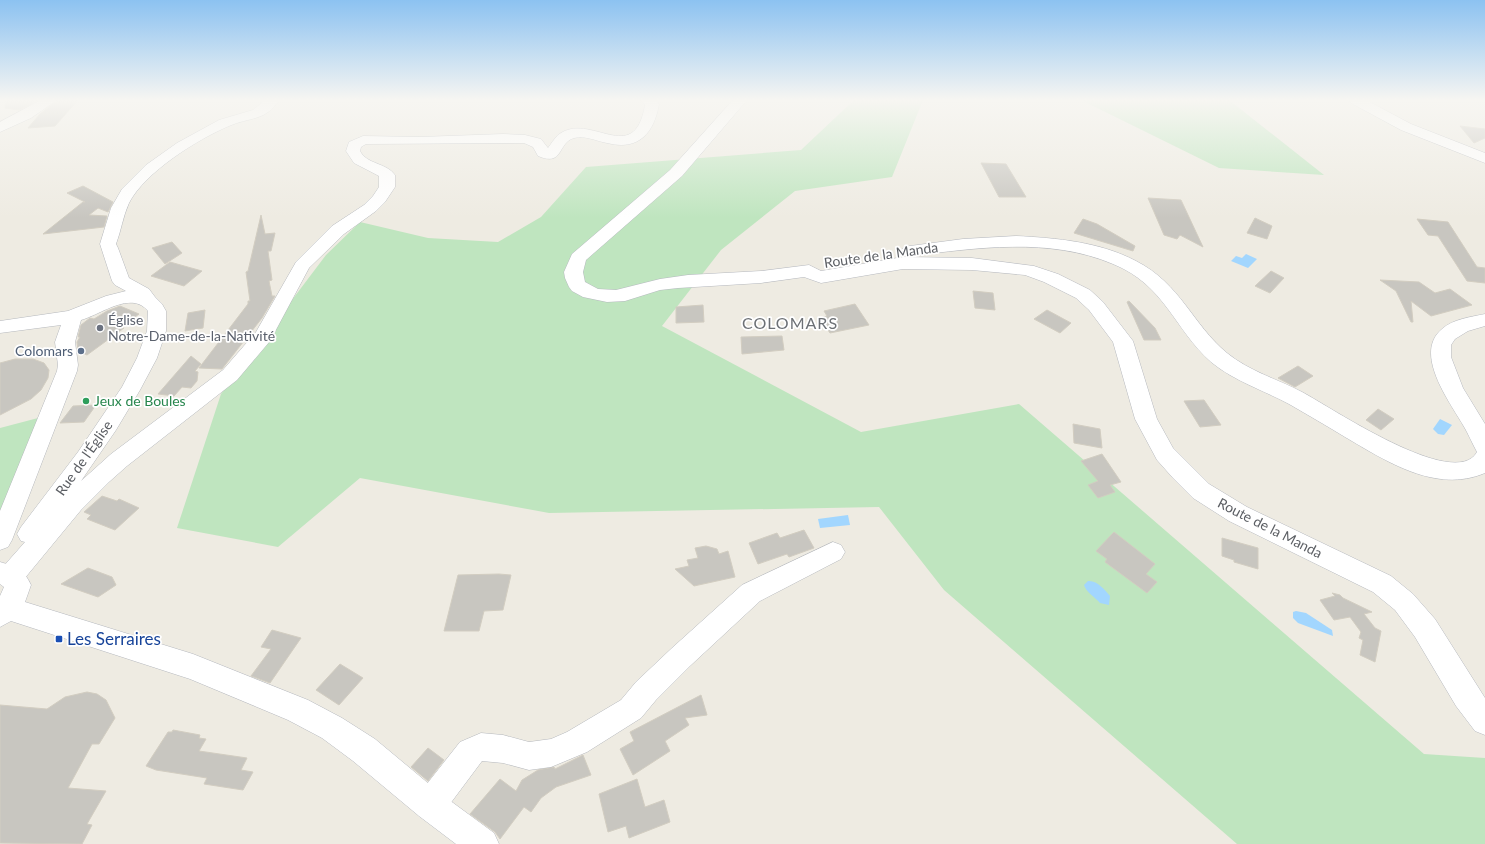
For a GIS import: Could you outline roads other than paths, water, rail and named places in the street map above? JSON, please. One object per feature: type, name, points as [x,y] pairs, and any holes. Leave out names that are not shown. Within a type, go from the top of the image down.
[{"type":"main road","points":[[705,139],[676,173],[578,258],[573,270],[574,282],[583,290],[597,295],[614,297],[670,282],[749,278],[809,271]]},
{"type":"main road","points":[[1438,139],[1485,158]]},
{"type":"main road","name":"Route de la Manda","points":[[1485,458],[1481,465],[1474,469],[1454,472],[1421,466],[1371,442],[1281,391],[1225,362],[1205,344],[1169,295],[1153,280],[1121,260],[1088,250],[1036,241],[983,243],[820,263],[814,265],[809,271],[812,275],[821,277],[903,263],[972,264],[1028,270],[1051,278],[1083,294],[1096,306],[1123,341],[1146,419],[1165,454],[1181,472],[1207,495],[1238,514],[1382,584],[1404,602],[1424,628],[1466,696],[1485,721]]},
{"type":"main road","points":[[1485,320],[1459,327],[1447,335],[1439,347],[1439,355],[1448,381],[1478,430],[1485,446]]},
{"type":"main road","points":[[4,574],[18,585],[13,600],[4,612],[193,667],[298,710],[332,728],[364,750],[430,805],[483,844]]},
{"type":"street","name":"Rue de l'Église","points":[[4,574],[101,437],[135,383],[156,337],[158,323],[157,311],[152,304],[148,302],[143,293],[121,281],[108,244],[121,202],[130,189],[148,172],[193,139]]},
{"type":"street","points":[[4,574],[101,476],[230,375],[263,336],[302,266],[318,247],[338,230],[370,208],[379,199],[387,187],[387,176],[382,170],[355,157],[353,153],[354,145],[364,140],[420,141],[451,139]]},
{"type":"street","points":[[526,139],[536,142],[540,145],[543,154],[548,155],[554,151],[561,139]]},
{"type":"street","points":[[608,139],[623,139]]},
{"type":"street","points":[[0,327],[73,316],[89,311],[114,299],[138,297],[148,302]]},
{"type":"street","points":[[0,540],[67,371],[68,365],[65,342],[73,316]]},
{"type":"street","points":[[430,805],[470,752],[481,747],[503,749],[529,756],[551,753],[577,742],[631,709],[646,691],[751,593],[833,552]]},
{"type":"water","points":[[1246,254],[1257,259],[1248,268],[1231,261],[1236,256],[1242,258]]},
{"type":"water","points":[[1440,419],[1452,425],[1444,435],[1438,434],[1433,429]]},
{"type":"water","points":[[848,515],[850,525],[820,528],[818,519]]},
{"type":"water","points":[[1088,581],[1095,582],[1106,591],[1110,596],[1109,605],[1100,603],[1085,588],[1084,585]]},
{"type":"water","points":[[1296,611],[1306,613],[1332,630],[1333,636],[1298,623],[1293,618],[1293,612]]},
{"type":"place","name":"Église Notre-Dame-de-la-Nativité","points":[[100,328]]},
{"type":"place","name":"Colomars","points":[[81,351]]},
{"type":"place","name":"Jeux de Boules","points":[[86,401]]},
{"type":"place","name":"Les Serraires","points":[[59,639]]},
{"type":"district","name":"COLOMARS","points":[[790,323]]}]
